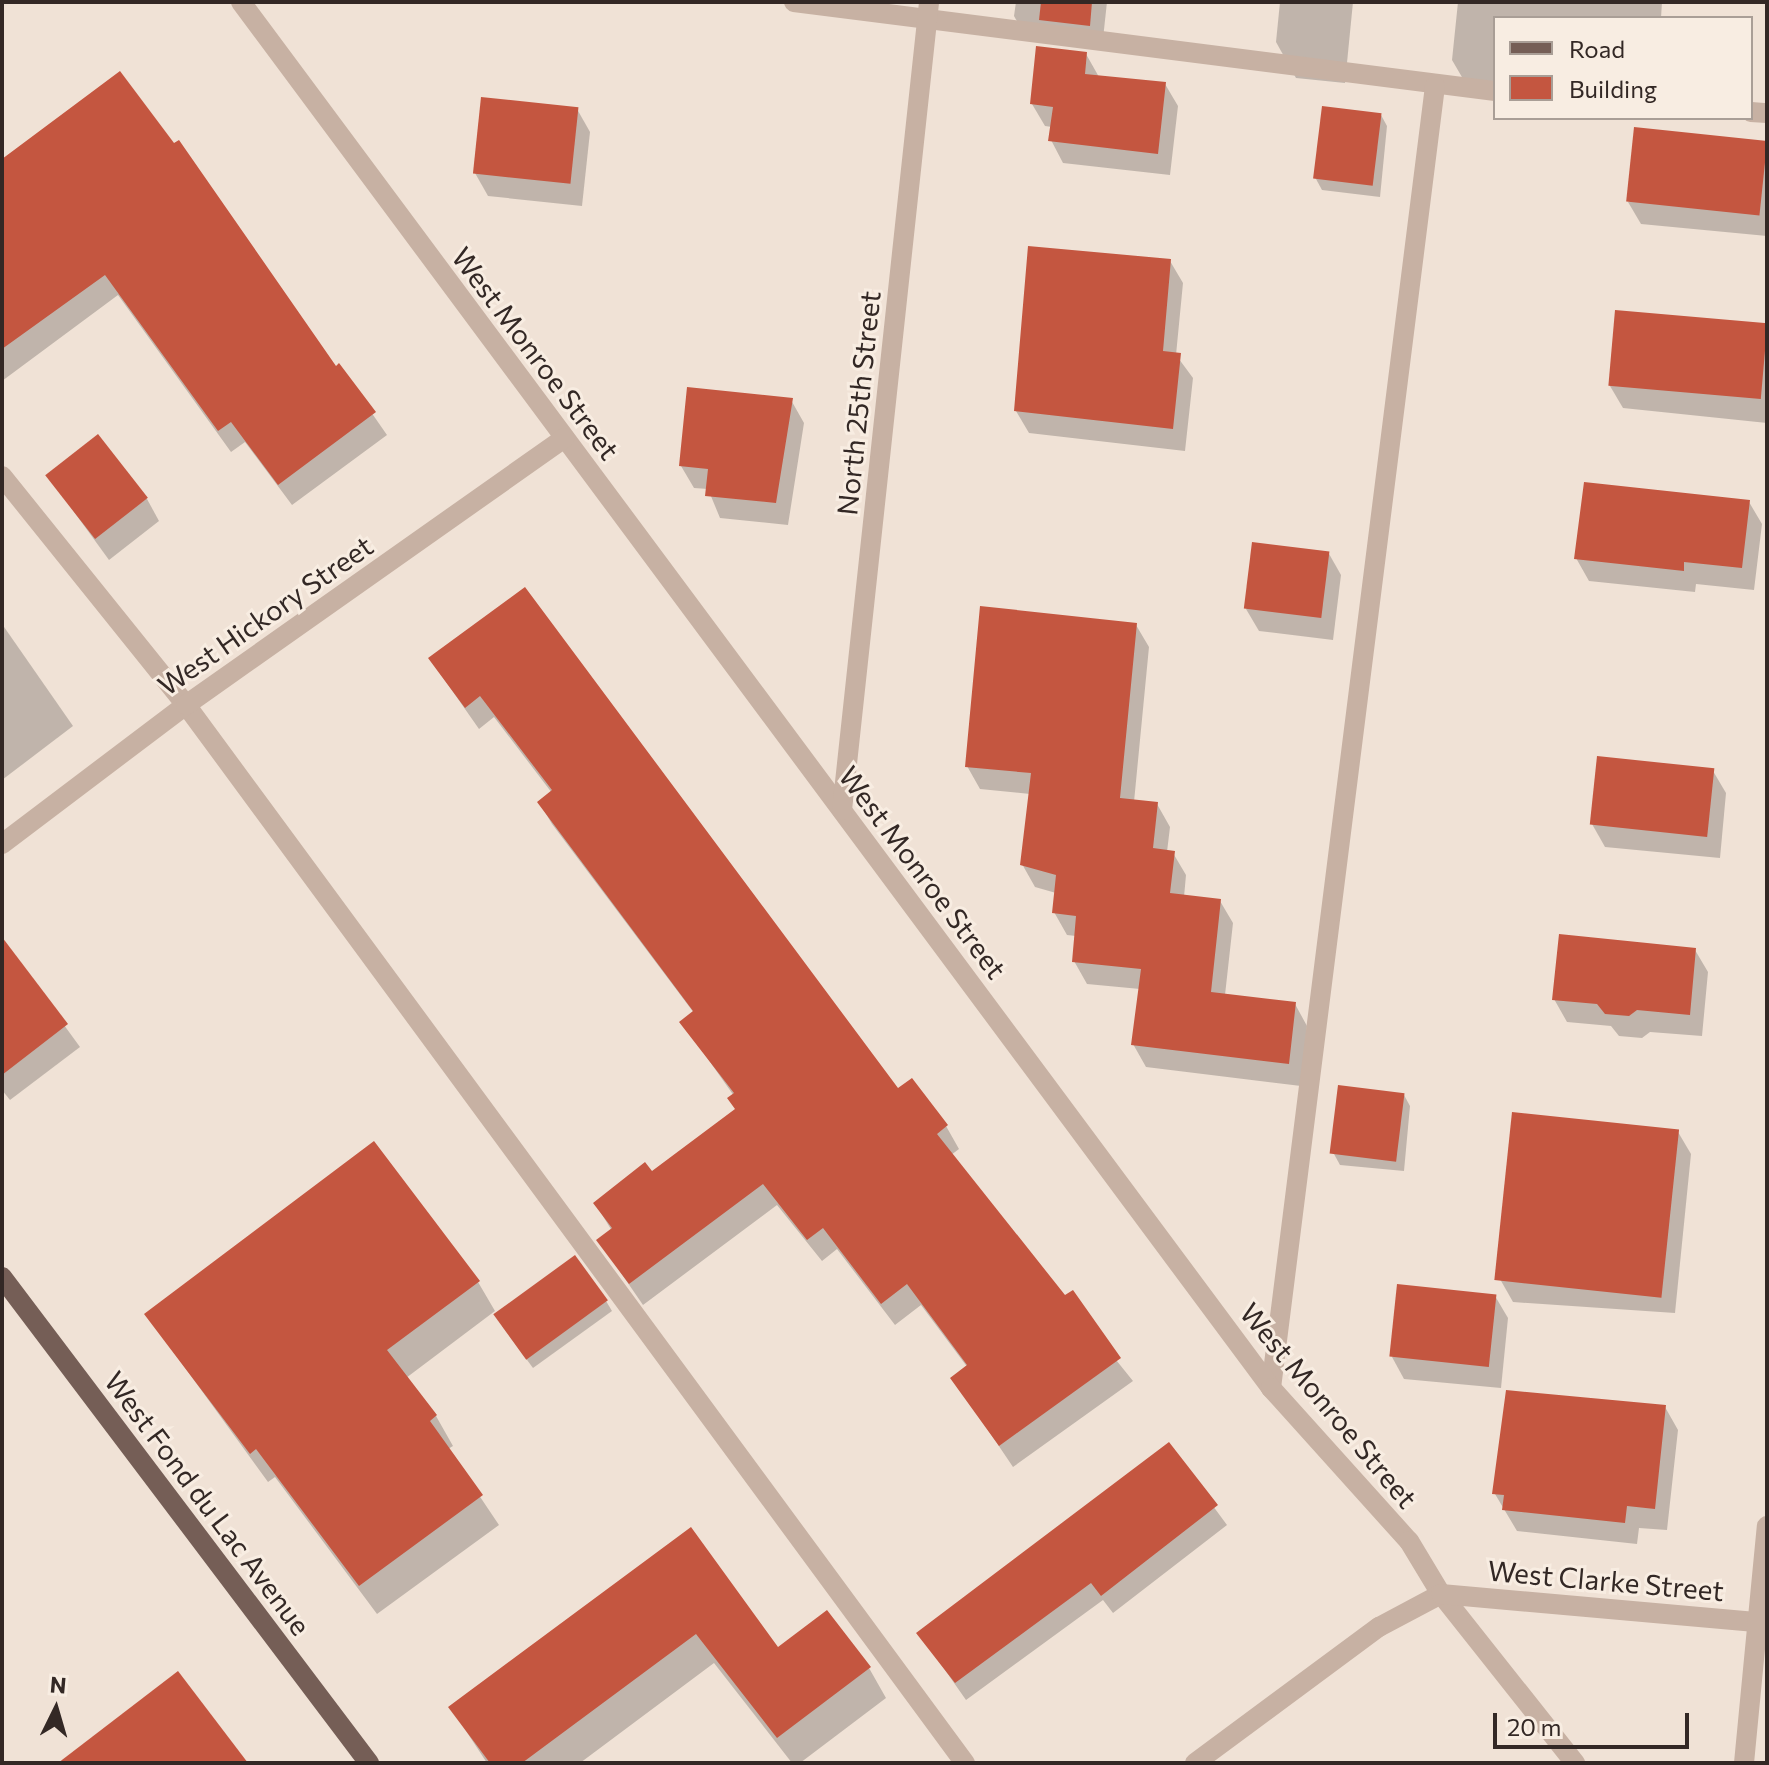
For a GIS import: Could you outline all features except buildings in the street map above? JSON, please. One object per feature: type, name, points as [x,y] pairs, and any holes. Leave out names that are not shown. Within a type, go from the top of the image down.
[{"type":"main road","name":"West Fond du Lac Avenue","points":[[2,1277],[369,1763]]},
{"type":"street","name":"West Monroe Street","points":[[241,2],[1271,1388],[1409,1541],[1441,1594],[1575,1763]]},
{"type":"street","points":[[794,2],[928,10],[1435,86],[1493,91]]},
{"type":"street","name":"North 25th Street","points":[[842,810],[928,10]]},
{"type":"street","points":[[1271,1388],[1435,86]]},
{"type":"street","name":"West Hickory Street","points":[[2,844],[186,705],[564,438]]},
{"type":"street","points":[[2,476],[186,705],[965,1763]]},
{"type":"street","points":[[1744,1763],[1762,1622],[1767,1526]]},
{"type":"street","points":[[1195,1763],[1379,1627],[1441,1594]]},
{"type":"street","name":"West Clarke Street","points":[[1441,1594],[1762,1622]]}]
